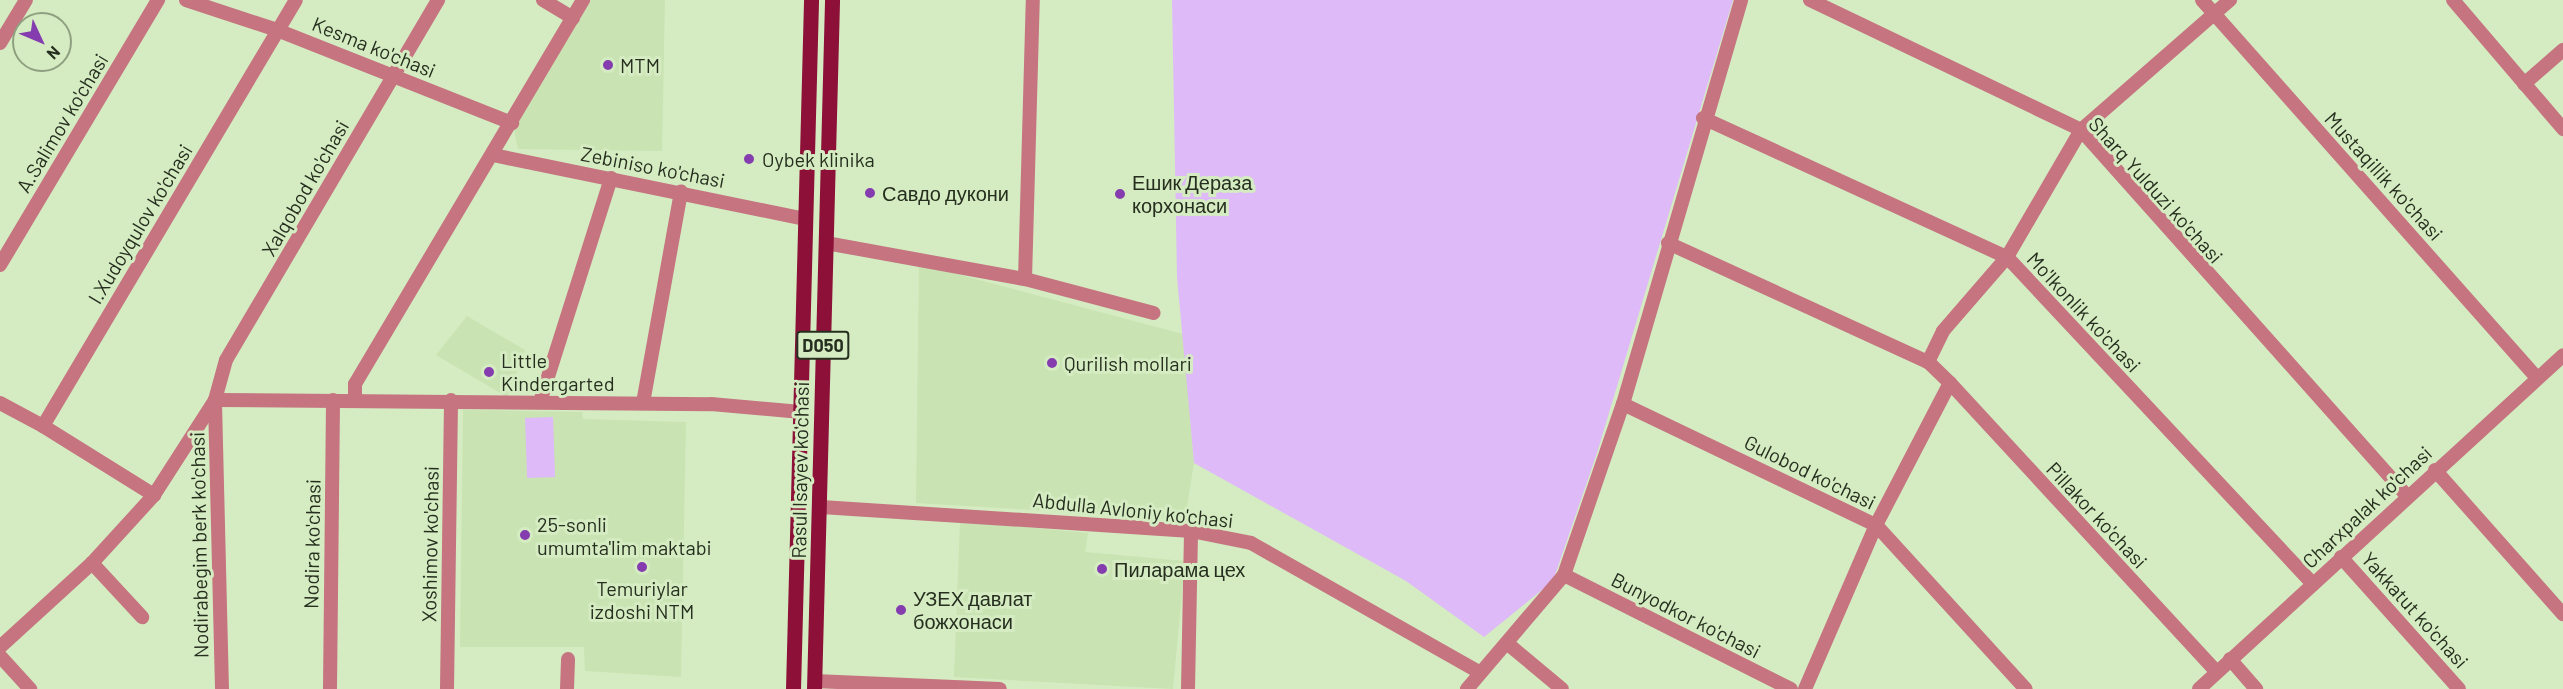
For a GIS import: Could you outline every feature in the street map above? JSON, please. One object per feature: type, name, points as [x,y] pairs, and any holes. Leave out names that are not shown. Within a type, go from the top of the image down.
[{"type":"main road","name":"Rasul Isayev ko'chasi","points":[[793,684],[811,0]]},
{"type":"main road","name":"Rasul Isayev ko'chasi","points":[[814,685],[821,507],[832,0]]},
{"type":"main road","points":[[793,684],[814,685]]},
{"type":"street","points":[[0,43],[26,0]]},
{"type":"street","name":"A.Salimov ko'chasi","points":[[0,265],[158,0]]},
{"type":"street","name":"Kesma ko'chasi","points":[[186,0],[278,30],[512,123]]},
{"type":"street","name":"I.Xudoyqulov ko'chasi","points":[[43,426],[296,0]]},
{"type":"street","name":"Xalqobod ko'chasi","points":[[215,400],[226,360],[438,0]]},
{"type":"street","points":[[543,0],[573,18]]},
{"type":"street","points":[[355,400],[355,384],[584,0]]},
{"type":"street","points":[[1025,279],[1033,0]]},
{"type":"street","points":[[1467,689],[1479,672],[1508,644],[1564,575],[1623,404],[1702,118],[1741,0]]},
{"type":"street","name":"Sharq Yulduzi ko'chasi","points":[[1810,0],[2081,130],[2407,496]]},
{"type":"street","name":"Mustaqillik ko'chasi","points":[[2202,0],[2537,378]]},
{"type":"street","points":[[1668,243],[1928,362],[1943,331],[2007,257],[2081,130],[2230,0]]},
{"type":"street","points":[[2453,0],[2563,129]]},
{"type":"street","points":[[2524,84],[2563,50]]},
{"type":"street","name":"Mo'lkonlik ko'chasi","points":[[1702,118],[2007,257],[2313,584]]},
{"type":"street","name":"Zebiniso ko'chasi","points":[[493,155],[681,191],[805,219]]},
{"type":"street","points":[[540,402],[611,178]]},
{"type":"street","points":[[643,403],[681,191]]},
{"type":"street","points":[[826,243],[1025,279],[1154,313]]},
{"type":"street","name":"Charxpalak ko'chasi","points":[[2199,689],[2435,470],[2563,355]]},
{"type":"street","name":"Pillakor ko'chasi","points":[[1928,362],[2217,672]]},
{"type":"street","points":[[1805,689],[1876,525],[1950,383]]},
{"type":"street","points":[[0,648],[92,563],[154,495],[215,400],[643,403],[801,412]]},
{"type":"street","name":"Nodirabegim berk ko'chasi","points":[[215,400],[222,689]]},
{"type":"street","name":"Nodira ko'chasi","points":[[330,689],[333,400]]},
{"type":"street","name":"Xoshimov ko'chasi","points":[[447,689],[452,400]]},
{"type":"street","points":[[0,403],[43,426],[154,495]]},
{"type":"street","name":"Gulobod ko'chasi","points":[[1623,404],[1876,525],[2026,689]]},
{"type":"street","points":[[2435,470],[2563,614]]},
{"type":"street","name":"Abdulla Avloniy ko'chasi","points":[[821,507],[1191,531],[1251,543],[1479,672]]},
{"type":"street","points":[[1188,689],[1191,531]]},
{"type":"street","name":"Yakkatut ko'chasi","points":[[2341,557],[2459,689]]},
{"type":"street","points":[[92,563],[142,617]]},
{"type":"street","name":"Bunyodkor ko'chasi","points":[[1564,575],[1791,689]]},
{"type":"street","points":[[1508,644],[1562,689]]},
{"type":"street","points":[[0,656],[30,689]]},
{"type":"street","points":[[567,689],[568,659]]},
{"type":"street","points":[[2230,659],[2256,689]]},
{"type":"street","points":[[814,685],[1000,689]]},
{"type":"shaded area","name":"MTM","points":[[591,0],[665,0],[662,151],[518,149],[514,130]]},
{"type":"shaded area","points":[[1172,0],[1733,0],[1597,453],[1553,581],[1484,637],[1406,581],[1194,463],[1177,277]]},
{"type":"shaded area","name":"Qurilish mollari","points":[[919,264],[1183,334],[1194,463],[1185,519],[916,503]]},
{"type":"shaded area","name":"Little Kindergarted","points":[[467,316],[525,350],[507,397],[436,355]]},
{"type":"shaded area","points":[[463,410],[582,412],[583,419],[686,422],[681,677],[585,671],[584,647],[460,647]]},
{"type":"shaded area","points":[[553,417],[555,477],[527,478],[525,418]]},
{"type":"shaded area","points":[[960,521],[1088,533],[1085,552],[1185,561],[1173,689],[954,677]]},
{"type":"place","name":"MTM","points":[[608,65]]},
{"type":"place","name":"Oybek klinika","points":[[749,159]]},
{"type":"place","name":"Савдо дукони","points":[[870,193]]},
{"type":"place","name":"Ешик Дераза корхонаси","points":[[1120,194]]},
{"type":"place","name":"Qurilish mollari","points":[[1052,363]]},
{"type":"place","name":"Little Kindergarted","points":[[489,372]]},
{"type":"place","name":"25-sonli umumta'lim maktabi","points":[[525,535]]},
{"type":"place","name":"Temuriylar izdoshi NTM","points":[[642,567]]},
{"type":"place","name":"Пиларама цех","points":[[1102,569]]},
{"type":"place","name":"УЗЕХ давлат божхонаси","points":[[901,610]]}]
